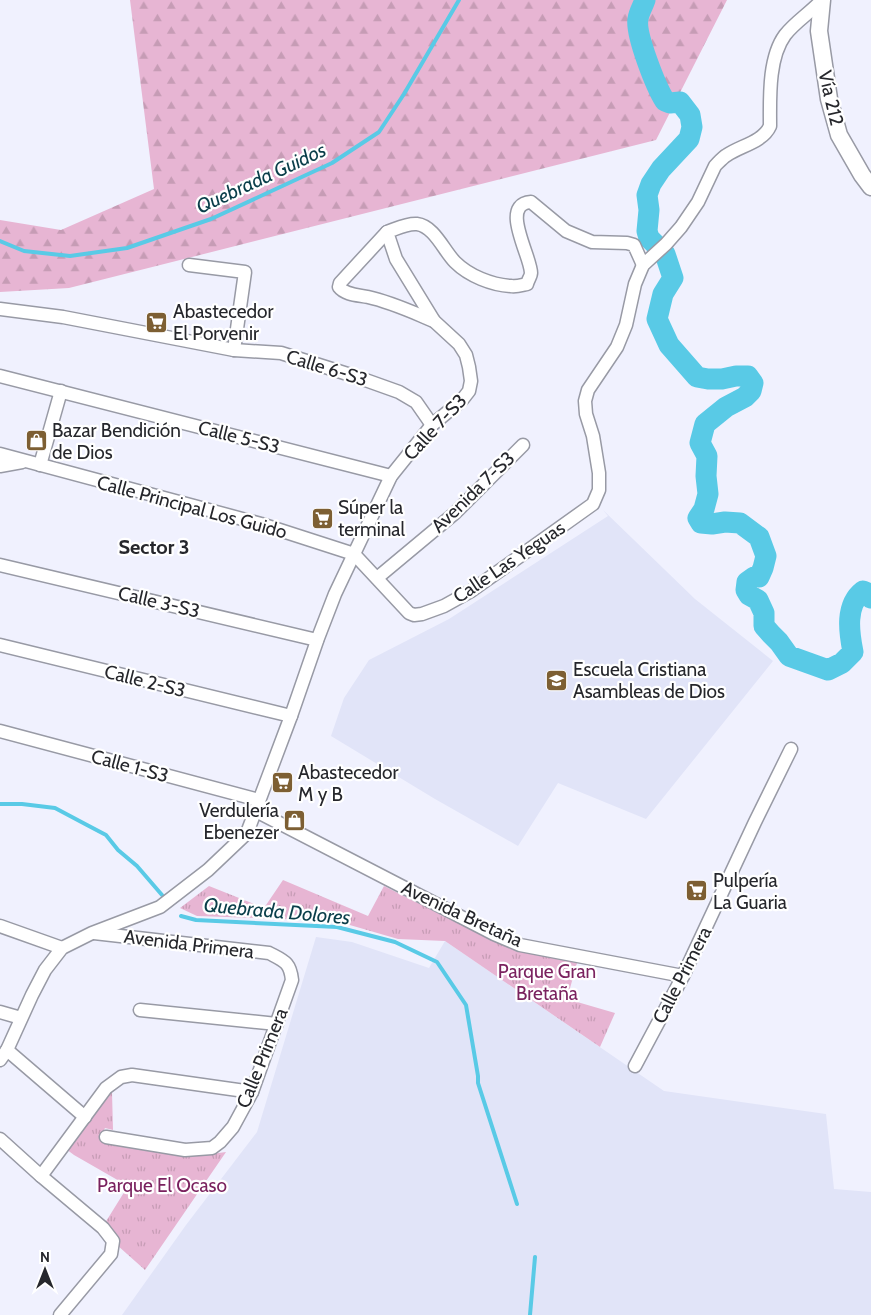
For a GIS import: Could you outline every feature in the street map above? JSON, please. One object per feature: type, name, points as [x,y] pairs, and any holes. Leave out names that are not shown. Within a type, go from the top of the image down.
[{"type":"main road","name":"Vía 212","points":[[822,0],[819,31],[829,99],[840,135],[862,175],[871,187]]},
{"type":"street","name":"Calle Las Yeguas","points":[[354,554],[409,613],[414,615],[422,614],[444,606],[471,591],[593,504],[599,490],[599,473],[585,401],[588,390],[620,340],[626,325],[635,284],[643,265],[681,227],[698,202],[719,161],[724,156],[767,132],[770,126],[772,75],[777,51],[784,36],[822,0]]},
{"type":"street","points":[[434,321],[398,305],[341,290],[339,287],[340,283],[387,232],[415,224],[424,226],[435,236],[454,262],[468,272],[494,283],[513,287],[526,284],[531,274],[517,217],[518,206],[525,202],[531,202],[566,232],[592,242],[634,245],[643,265]]},
{"type":"street","name":"Calle 7-S3","points":[[354,554],[391,476],[432,425],[462,400],[469,391],[471,381],[466,355],[459,344],[434,321],[396,259],[387,232]]},
{"type":"street","points":[[189,265],[245,272],[234,350]]},
{"type":"street","name":"Calle 6-S3","points":[[0,309],[63,317],[234,350],[280,354],[357,377],[398,392],[416,402],[432,425]]},
{"type":"street","name":"Calle 5-S3","points":[[0,376],[391,476]]},
{"type":"street","points":[[40,465],[61,391]]},
{"type":"street","name":"Avenida 7-S3","points":[[377,578],[455,513],[522,445]]},
{"type":"street","points":[[0,454],[27,461]]},
{"type":"street","name":"Calle Principal Los Guido","points":[[0,466],[27,461],[260,524],[354,554]]},
{"type":"street","points":[[85,1117],[4,1055],[21,1018],[45,970],[62,948],[92,933],[160,907],[208,870],[247,833],[317,640],[335,594],[354,554]]},
{"type":"street","name":"Calle 3-S3","points":[[0,565],[317,640]]},
{"type":"street","name":"Calle 2-S3","points":[[0,645],[291,716]]},
{"type":"street","name":"Calle 1-S3","points":[[0,731],[258,806]]},
{"type":"street","name":"Calle Primera","points":[[635,1066],[683,976],[754,822],[791,749]]},
{"type":"street","name":"Avenida Bretaña","points":[[258,806],[494,934],[520,945],[683,976]]},
{"type":"street","points":[[0,926],[62,948]]},
{"type":"street","name":"Avenida Primera","points":[[92,933],[269,953],[285,961]]},
{"type":"street","name":"Calle Primera","points":[[106,1137],[185,1150],[212,1148],[220,1142],[233,1127],[252,1092],[277,1024],[292,980],[291,970],[285,961]]},
{"type":"street","points":[[140,1010],[277,1024]]},
{"type":"street","points":[[0,1012],[21,1018]]},
{"type":"street","points":[[41,1176],[106,1088],[121,1077],[132,1075],[252,1092]]},
{"type":"street","points":[[0,1139],[103,1228],[113,1240],[111,1254],[60,1315]]},
{"type":"shaded area","name":"Escuela Cristiana Asambleas de Dios","points":[[603,510],[695,599],[773,661],[646,819],[558,783],[518,846],[435,799],[331,736],[344,698],[369,660],[449,619],[608,516]]},
{"type":"shaded area","points":[[316,937],[352,942],[429,968],[445,941],[664,1091],[826,1114],[834,1189],[871,1192],[871,1315],[122,1315],[186,1225],[257,1132]]},
{"type":"green space","points":[[130,0],[727,0],[656,140],[69,288],[0,292],[0,220],[61,230],[154,189]]},
{"type":"green space","name":"Parque Gran Bretaña","points":[[283,880],[368,916],[384,886],[517,950],[577,963],[567,999],[615,1013],[600,1047],[445,941],[398,939],[336,921],[197,916],[180,908],[209,886],[264,908]]},
{"type":"green space","name":"Parque El Ocaso","points":[[112,1092],[113,1130],[105,1128],[100,1138],[196,1156],[226,1152],[145,1270],[117,1245],[105,1223],[128,1186],[66,1149]]},
{"type":"waterway","name":"Quebrada Guidos","points":[[0,241],[24,251],[70,256],[127,248],[211,219],[332,163],[379,132],[404,94],[459,0]]},
{"type":"waterway","points":[[645,0],[639,16],[638,26],[647,60],[665,101],[670,103],[680,102],[690,115],[692,127],[689,139],[661,169],[651,184],[647,195],[649,210],[647,231],[649,238],[665,254],[673,278],[663,294],[657,319],[669,345],[697,377],[722,379],[748,376],[753,383],[751,391],[745,397],[726,407],[705,424],[700,443],[707,456],[706,476],[708,494],[704,509],[698,518],[701,523],[740,523],[759,537],[766,556],[759,577],[754,577],[747,582],[746,590],[749,595],[758,600],[764,613],[764,626],[789,656],[828,670],[842,663],[853,652],[850,636],[850,619],[853,604],[863,591],[868,593],[871,598]]},
{"type":"waterway","name":"Quebrada Dolores","points":[[0,804],[22,804],[55,808],[106,835],[118,850],[137,866],[162,895]]},
{"type":"waterway","name":"Quebrada Dolores","points":[[181,916],[196,920],[337,927],[395,942],[437,962],[466,1005],[478,1083],[517,1204]]},
{"type":"waterway","name":"Quebrada Dolores","points":[[530,1315],[535,1257]]},
{"type":"place","name":"Abastecedor El Porvenir","points":[[157,322]]},
{"type":"place","name":"Bazar Bendición de Dios","points":[[36,441]]},
{"type":"place","name":"Súper la terminal","points":[[322,518]]},
{"type":"place","name":"Escuela Cristiana Asambleas de Dios","points":[[557,680]]},
{"type":"place","name":"Abastecedor M y B","points":[[282,783]]},
{"type":"place","name":"Verdulería Ebenezer","points":[[295,821]]},
{"type":"place","name":"Pulpería La Guaria","points":[[697,891]]},
{"type":"district","name":"Sector 3","points":[[154,547]]}]
